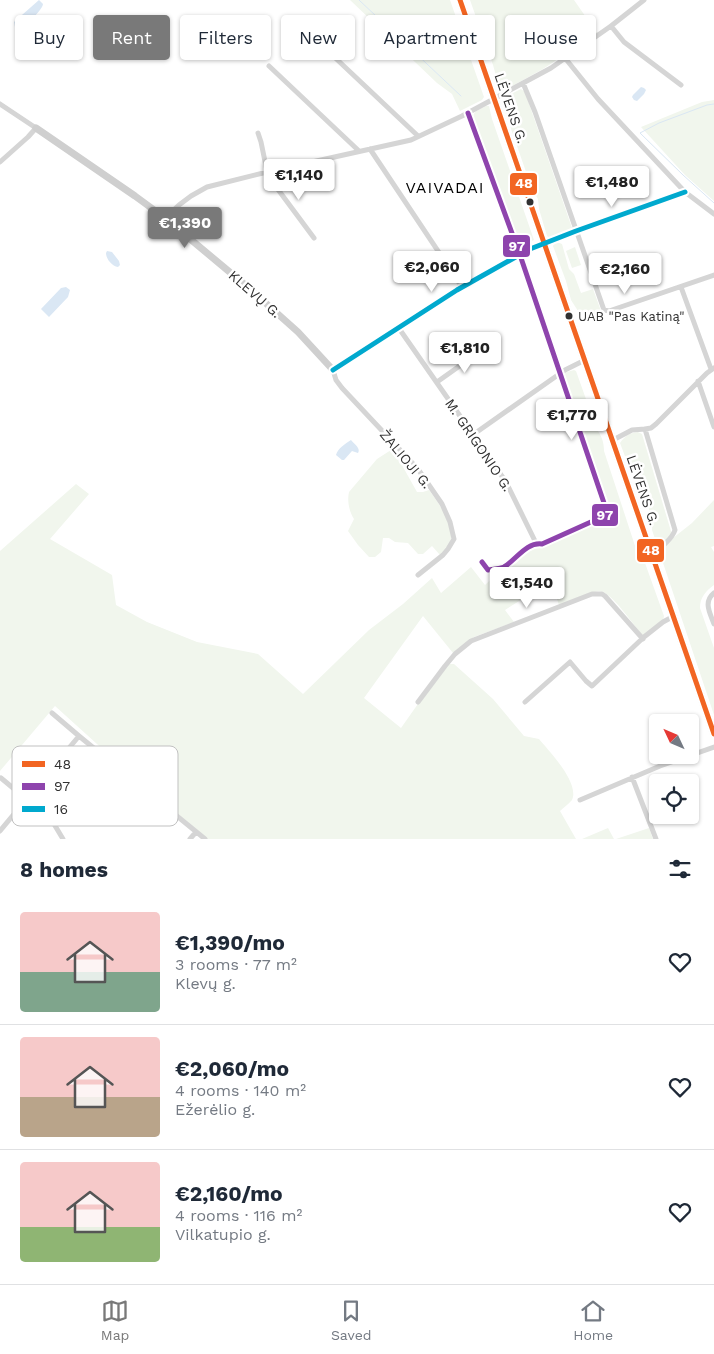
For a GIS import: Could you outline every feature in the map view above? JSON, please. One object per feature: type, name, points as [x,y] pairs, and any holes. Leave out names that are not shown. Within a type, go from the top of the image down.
[{"type":"main road","name":"LĖVENS G.","points":[[460,0],[714,734]]},
{"type":"main road","name":"KLEVŲ G.","points":[[36,128],[166,218],[298,332],[333,370]]},
{"type":"main road","points":[[333,370],[462,287],[545,243]]},
{"type":"street","points":[[596,36],[644,0]]},
{"type":"street","points":[[611,26],[624,42],[681,85]]},
{"type":"street","points":[[337,60],[418,136]]},
{"type":"street","points":[[166,218],[179,205],[207,187],[411,140],[495,99],[562,60]]},
{"type":"street","points":[[567,60],[598,99],[685,192],[714,214]]},
{"type":"street","points":[[269,66],[360,151]]},
{"type":"street","points":[[523,84],[601,303],[606,311],[714,275]]},
{"type":"street","name":"KLEVŲ G.","points":[[0,104],[36,128]]},
{"type":"street","points":[[468,113],[520,255],[604,503],[605,515],[542,544],[536,543],[503,568],[488,570],[482,562]]},
{"type":"street","points":[[0,162],[36,128]]},
{"type":"street","points":[[258,133],[268,176],[314,238]]},
{"type":"street","points":[[370,149],[462,287]]},
{"type":"street","points":[[545,243],[685,192]]},
{"type":"street","points":[[613,440],[632,430],[651,428],[712,369],[681,287]]},
{"type":"street","name":"M. GRIGONIO G.","points":[[398,327],[506,482],[536,543]]},
{"type":"street","points":[[437,382],[482,350]]},
{"type":"street","points":[[474,434],[568,368],[585,360]]},
{"type":"street","name":"ŽALIOJI G.","points":[[333,370],[336,380],[342,388],[424,476],[442,504],[450,522],[454,539],[448,549],[443,556],[418,575]]},
{"type":"street","points":[[698,381],[714,428]]},
{"type":"street","points":[[645,429],[675,530],[672,536],[658,550],[652,553]]},
{"type":"street","points":[[714,593],[710,596],[708,604],[714,624]]},
{"type":"street","points":[[418,702],[449,661],[471,641],[592,594],[606,596],[643,639]]},
{"type":"street","points":[[525,702],[570,662],[592,686],[643,639],[663,622],[674,616]]},
{"type":"street","points":[[52,713],[91,746]]},
{"type":"street","points":[[71,746],[79,736]]},
{"type":"street","points":[[580,800],[660,766],[714,748]]},
{"type":"street","points":[[1,778],[12,787]]},
{"type":"street","points":[[632,778],[656,839]]},
{"type":"street","points":[[0,831],[12,817]]},
{"type":"street","points":[[178,817],[204,839]]},
{"type":"street","points":[[55,826],[63,839]]},
{"type":"street","points":[[190,839],[196,832]]},
{"type":"shaded area","points":[[39,0],[43,4],[36,15],[22,15]]},
{"type":"shaded area","points":[[350,0],[450,0],[455,15],[366,15]]},
{"type":"shaded area","points":[[470,0],[574,0],[584,15],[505,15],[505,60],[556,60],[503,91],[500,90],[491,60],[495,60],[495,15],[475,15]]},
{"type":"shaded area","points":[[413,60],[471,60],[484,97],[482,100],[460,111],[452,94],[437,83]]},
{"type":"shaded area","points":[[641,87],[646,90],[644,94],[637,101],[634,100],[633,95]]},
{"type":"shaded area","points":[[521,89],[525,92],[572,228],[569,232],[551,239],[547,236],[538,199],[532,189],[502,103],[505,97]]},
{"type":"shaded area","points":[[714,100],[714,201],[685,175],[641,127],[702,102]]},
{"type":"shaded area","points":[[489,106],[534,240],[521,246],[519,245],[473,119],[477,110]]},
{"type":"shaded area","points":[[600,184],[603,190],[596,197],[593,193],[593,188]]},
{"type":"shaded area","points":[[557,242],[562,244],[569,269],[574,274],[581,293],[593,289],[601,311],[580,318],[571,300],[553,246]]},
{"type":"shaded area","points":[[575,247],[581,265],[572,268],[566,251]]},
{"type":"shaded area","points":[[107,251],[112,252],[119,261],[120,265],[118,267],[108,260]]},
{"type":"shaded area","points":[[66,287],[70,290],[68,297],[49,317],[41,309],[61,288]]},
{"type":"shaded area","points":[[576,371],[604,445],[604,451],[639,558],[645,563],[664,616],[663,622],[644,637],[608,595],[599,591],[559,605],[551,581],[505,610],[514,622],[474,637],[453,653],[423,616],[364,698],[401,728],[448,664],[454,664],[493,699],[524,736],[539,739],[568,776],[572,785],[572,800],[560,811],[576,839],[202,839],[178,817],[178,746],[99,746],[55,706],[21,746],[12,746],[12,757],[0,771],[0,551],[76,484],[89,494],[50,539],[112,575],[116,605],[147,622],[197,642],[258,654],[303,694],[369,630],[403,604],[432,578],[441,593],[471,567],[485,585],[528,548],[542,544],[602,517],[605,511],[560,374]]},
{"type":"shaded area","points":[[638,432],[642,434],[673,538],[692,523],[714,500],[714,546],[711,547],[714,552],[714,585],[704,595],[700,608],[714,648],[714,715],[652,530],[652,518],[633,464],[626,459],[620,443],[628,435]]},
{"type":"shaded area","points":[[351,440],[359,451],[358,453],[352,451],[342,460],[336,455],[342,446]]},
{"type":"shaded area","points":[[391,450],[398,458],[417,492],[429,490],[445,515],[451,529],[451,536],[448,546],[440,555],[432,546],[423,554],[418,554],[408,543],[395,542],[389,538],[383,538],[381,552],[375,557],[369,557],[348,531],[354,519],[349,506],[349,492],[377,459]]},
{"type":"shaded area","points":[[608,828],[614,839],[582,839]]},
{"type":"shaded area","points":[[649,828],[653,839],[616,839]]},
{"type":"waterway","points":[[359,0],[461,96]]},
{"type":"waterway","points":[[714,104],[659,123],[640,133],[714,203]]},
{"type":"transit line","name":"48","points":[[460,0],[714,734]]},
{"type":"transit line","name":"97","points":[[468,113],[520,255],[604,503],[605,515],[542,544],[526,548],[502,568],[488,570],[482,562]]},
{"type":"transit line","name":"16","points":[[333,370],[457,290],[530,249],[685,192]]},
{"type":"place","name":"UAB \"Pas Katiną\"","points":[[569,316]]},
{"type":"district","name":"VAIVADAI","points":[[445,187]]}]
